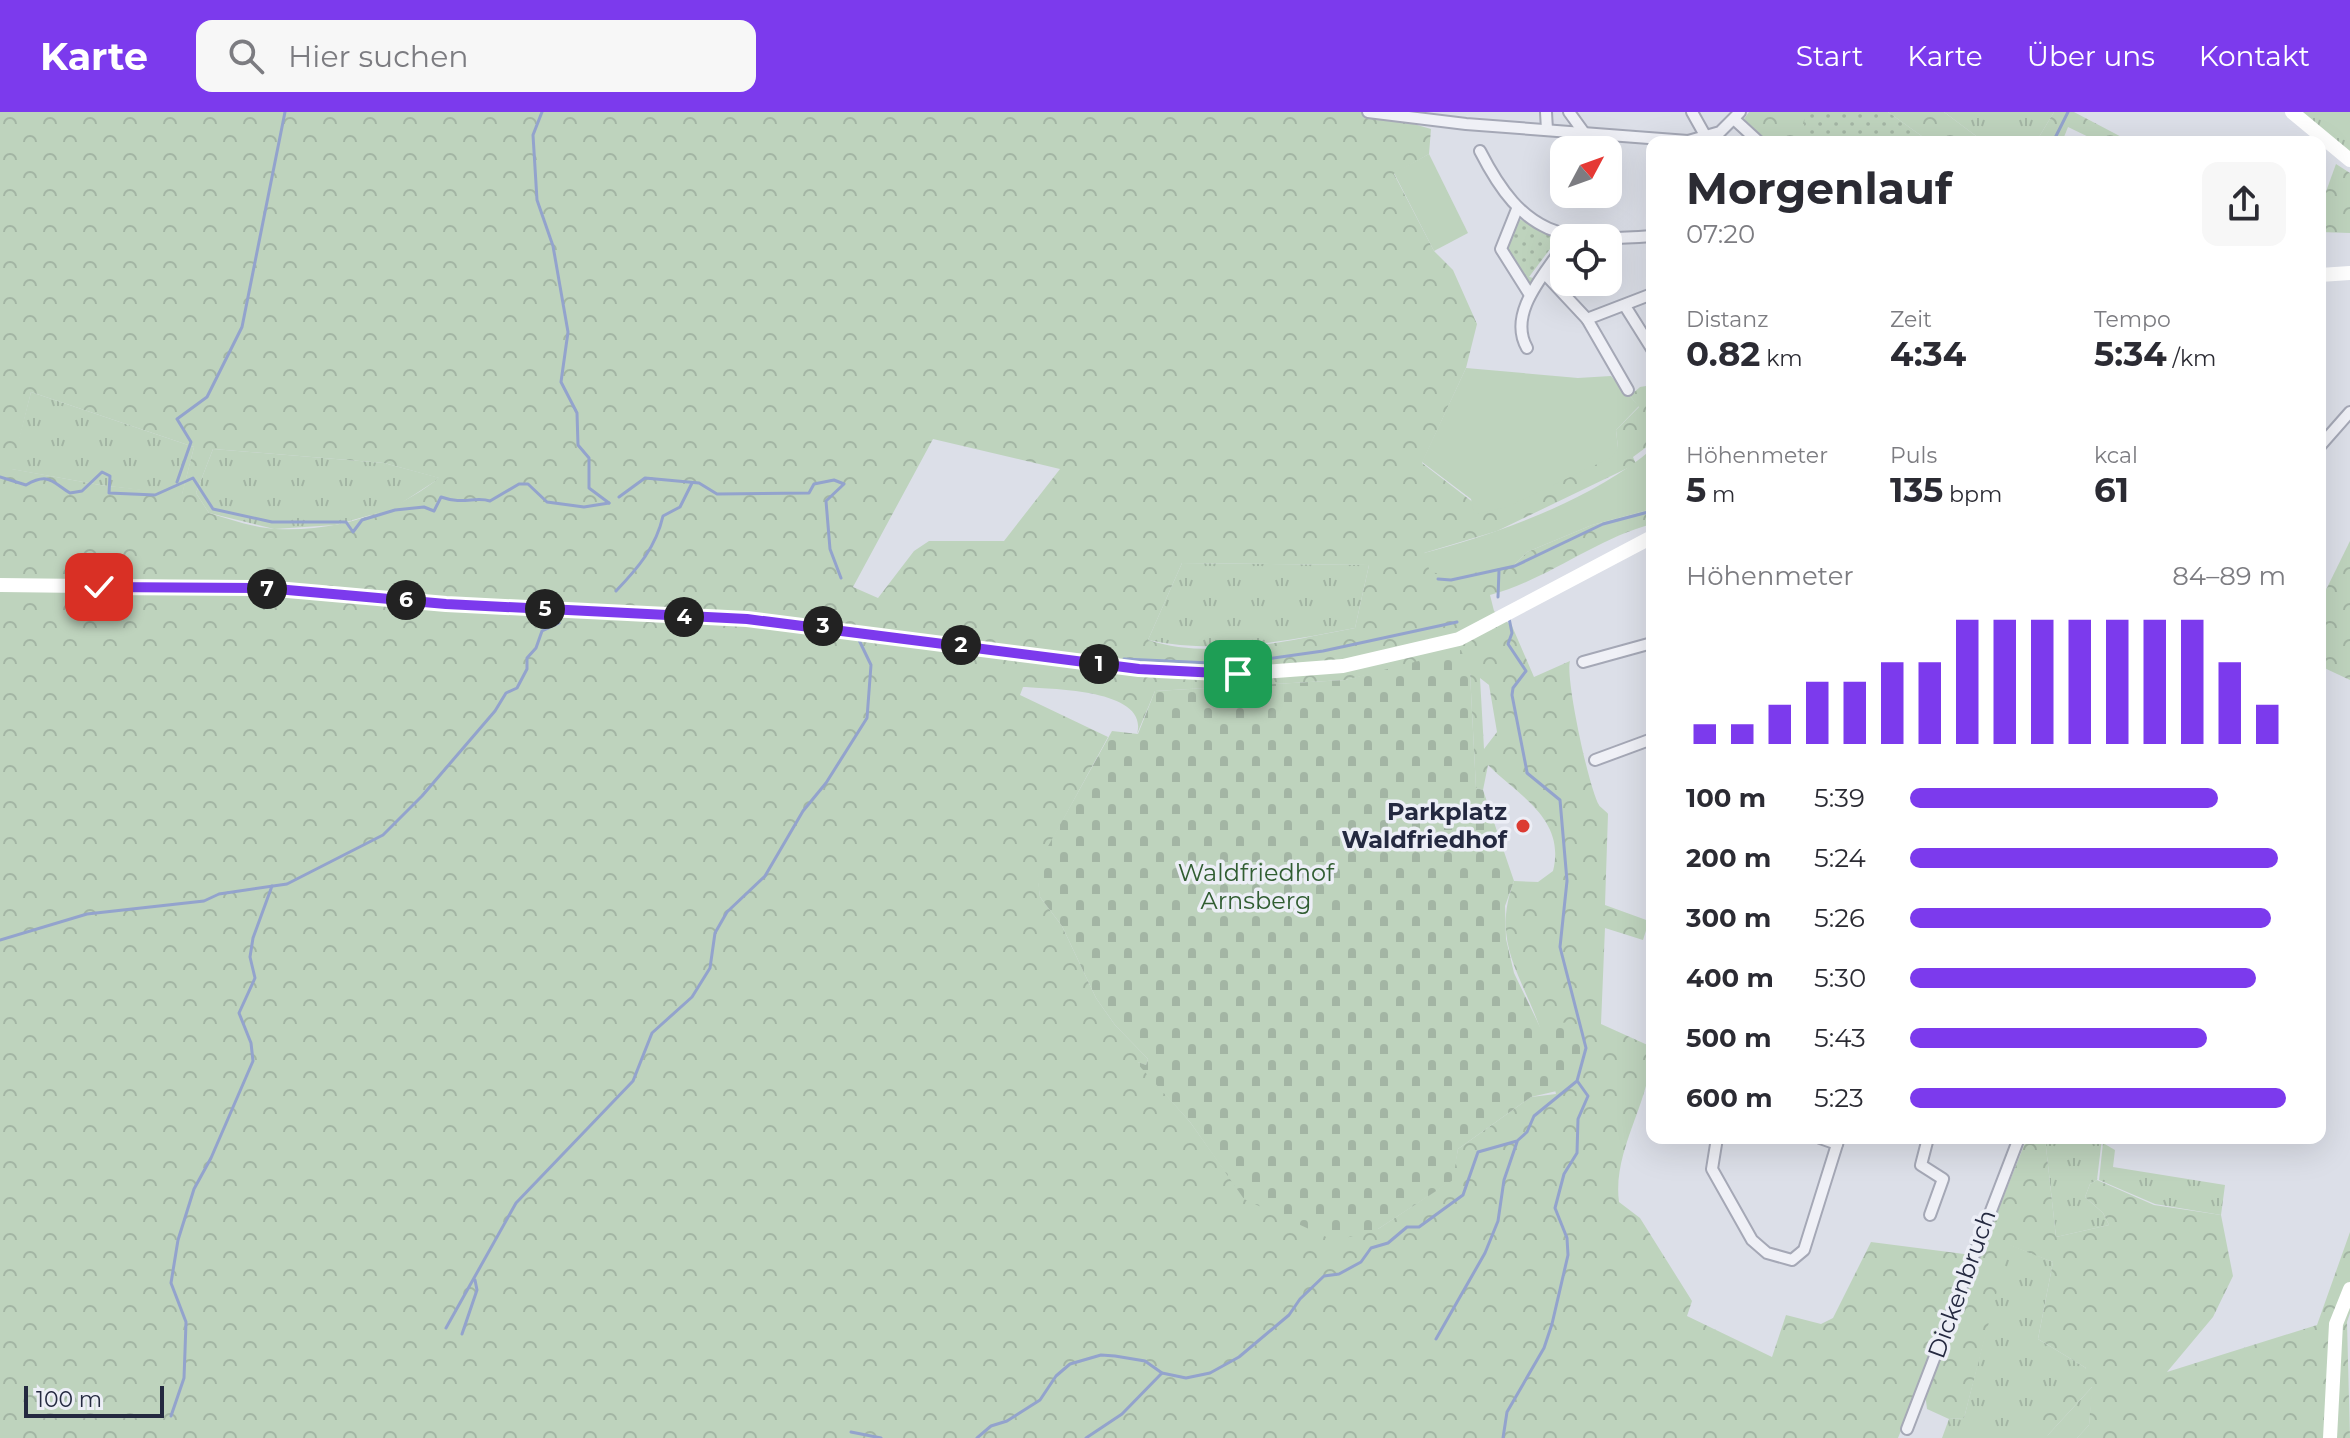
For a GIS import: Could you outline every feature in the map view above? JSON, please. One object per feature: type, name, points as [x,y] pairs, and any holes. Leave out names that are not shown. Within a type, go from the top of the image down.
[{"type":"main road","points":[[2292,112],[2321,136]]},
{"type":"main road","points":[[2326,140],[2350,160]]},
{"type":"main road","points":[[2326,275],[2350,273]]},
{"type":"main road","points":[[0,585],[265,588],[446,604],[747,619],[1139,669],[1238,674],[1343,666],[1391,658],[1459,639],[1646,540]]},
{"type":"main road","points":[[2330,1438],[2336,1324],[2350,1289]]},
{"type":"street","points":[[1368,112],[1646,138]]},
{"type":"street","points":[[1546,112],[1547,130]]},
{"type":"street","points":[[1569,112],[1585,134]]},
{"type":"street","points":[[1692,112],[1705,136]]},
{"type":"street","points":[[1709,136],[1720,132],[1738,116],[1754,136]]},
{"type":"street","points":[[1480,151],[1499,189],[1517,209],[1550,227]]},
{"type":"street","points":[[1517,209],[1501,249],[1530,295]]},
{"type":"street","points":[[1622,237],[1646,236]]},
{"type":"street","points":[[1527,348],[1519,330],[1530,295],[1550,266]]},
{"type":"street","points":[[1545,274],[1587,319],[1628,390]]},
{"type":"street","points":[[1587,319],[1646,297]]},
{"type":"street","points":[[1625,306],[1646,339]]},
{"type":"street","points":[[2326,439],[2350,412]]},
{"type":"street","points":[[1583,662],[1646,645]]},
{"type":"street","points":[[1595,760],[1646,741]]},
{"type":"street","points":[[1716,1144],[1712,1169],[1752,1240],[1767,1253],[1792,1260],[1804,1250],[1837,1144]]},
{"type":"street","points":[[1926,1144],[1921,1165],[1943,1179],[1930,1215]]},
{"type":"street","name":"Dickenbruch","points":[[1907,1429],[2017,1144]]},
{"type":"green space","points":[[0,112],[1372,112],[1431,129],[1429,154],[1394,174],[1434,251],[1453,270],[1477,324],[1466,368],[1422,463],[1474,503],[1618,448],[1616,430],[1639,407],[1630,396],[1646,386],[1646,447],[1633,457],[1636,464],[1497,531],[1424,553],[1485,569],[1512,567],[1527,552],[1592,525],[1646,511],[1646,526],[1611,539],[1531,580],[1490,595],[1494,611],[1512,626],[1534,677],[1570,661],[1574,709],[1584,757],[1599,806],[1608,814],[1605,905],[1646,920],[1643,940],[1605,928],[1601,1024],[1646,1044],[1646,1087],[1621,1163],[1619,1202],[1640,1218],[1692,1301],[1687,1316],[1772,1357],[1786,1315],[1821,1324],[1833,1318],[1871,1242],[1972,1255],[1898,1438],[0,1438]],"holes":[[[31,392],[194,447],[182,494],[100,485],[12,469]],[[933,439],[1060,469],[1004,541],[929,541],[914,551],[878,598],[853,587]],[[213,449],[384,463],[439,478],[403,502],[383,511],[341,524],[298,529],[268,528],[209,513],[196,493]],[[1182,563],[1369,565],[1355,628],[1278,643],[1198,649],[1148,640]],[[1375,673],[1470,673],[1476,788],[1483,790],[1488,765],[1537,810],[1553,837],[1555,853],[1553,871],[1538,882],[1514,881],[1506,922],[1511,957],[1540,1028],[1556,1094],[1531,1097],[1458,1149],[1452,1180],[1378,1229],[1245,1199],[1190,1122],[1137,1062],[1146,1065],[1148,1059],[1115,1025],[1096,998],[1062,926],[1040,897],[1037,868],[1108,737],[1020,695],[1023,687],[1075,691],[1114,700],[1129,708],[1137,719],[1137,734],[1155,691],[1345,680]],[[1480,678],[1489,685],[1497,732],[1484,749]]]},
{"type":"green space","points":[[1749,112],[1805,112],[1808,136],[1762,136],[1744,119]]},
{"type":"green space","points":[[1805,112],[1888,112],[1922,136],[1807,136]]},
{"type":"green space","points":[[1888,112],[1944,112],[1976,136],[1922,136]]},
{"type":"green space","points":[[1944,112],[2054,112],[2040,136],[1976,136]]},
{"type":"green space","points":[[2054,112],[2074,112],[2120,136],[2087,136],[2068,127],[2064,136],[2040,136]]},
{"type":"green space","points":[[2301,112],[2350,112],[2350,154]]},
{"type":"green space","points":[[1429,154],[1468,233],[1434,251],[1394,173]]},
{"type":"green space","points":[[2336,164],[2350,173],[2350,233],[2326,232],[2326,192]]},
{"type":"green space","points":[[1519,219],[1550,234],[1550,249],[1529,277],[1538,279],[1529,287],[1504,245]]},
{"type":"green space","points":[[1466,368],[1578,378],[1611,376],[1639,406],[1616,430],[1618,448],[1612,457],[1507,507],[1474,514],[1471,499],[1422,462]]},
{"type":"green space","points":[[31,392],[194,447],[182,495],[100,485],[11,469]]},
{"type":"green space","points":[[213,449],[384,463],[440,478],[392,509],[335,525],[274,529],[209,513],[196,493]]},
{"type":"green space","points":[[1646,454],[1646,511],[1592,525],[1527,552],[1512,567],[1454,576],[1430,572],[1424,553],[1544,513],[1602,484]]},
{"type":"green space","points":[[2350,541],[2350,680],[2326,669],[2326,590]]},
{"type":"green space","points":[[1182,563],[1369,565],[1355,628],[1226,646],[1148,640]]},
{"type":"green space","name":"Waldfriedhof Arnsberg","points":[[1461,650],[1470,673],[1476,788],[1483,790],[1514,881],[1505,906],[1506,939],[1514,973],[1540,1027],[1568,1022],[1584,1055],[1561,1090],[1531,1097],[1458,1149],[1453,1180],[1378,1229],[1335,1241],[1244,1199],[1190,1122],[1135,1061],[1146,1065],[1148,1059],[1115,1025],[1096,998],[1062,926],[1040,897],[1036,868],[1112,731],[1138,734],[1155,691],[1345,680]]},
{"type":"green space","points":[[2025,1144],[2046,1144],[2056,1237],[2109,1225],[2103,1213],[2085,1197],[2090,1184],[2097,1180],[2154,1205],[2221,1215],[2233,1276],[2213,1317],[2167,1372],[2317,1325],[2350,1232],[2350,1313],[2347,1322],[2350,1438],[2077,1438],[2089,1425],[2092,1387],[2047,1436],[2028,1429],[2086,1368],[2038,1339],[2053,1262],[2009,1245],[1964,1418],[1949,1419],[1927,1409],[1925,1393]]},
{"type":"green space","points":[[2046,1144],[2101,1144],[2097,1180],[2090,1184],[2085,1197],[2103,1213],[2109,1225],[2056,1237]]},
{"type":"green space","points":[[2105,1144],[2115,1150],[2113,1167],[2225,1185],[2221,1215],[2155,1204],[2099,1180]]},
{"type":"green space","points":[[2008,1244],[2053,1262],[2038,1339],[2086,1368],[2047,1436],[2093,1386],[2089,1425],[2077,1438],[1942,1438],[1949,1419],[1964,1418]]},
{"type":"waterway","points":[[177,482],[191,442],[177,419],[207,397],[242,327],[285,112]]},
{"type":"waterway","points":[[542,112],[533,135],[537,200],[553,246],[568,332],[561,382],[577,413],[578,445],[589,458],[589,488],[609,503]]},
{"type":"waterway","points":[[2056,136],[2068,112]]},
{"type":"waterway","points":[[0,477],[26,485],[45,479],[70,493],[82,491],[102,472],[110,476],[109,493],[155,495],[193,478],[213,509],[272,522],[346,522],[353,532],[362,520],[395,510],[424,507],[434,511],[441,497],[490,501],[519,484],[528,484],[547,502],[584,507],[609,503]]},
{"type":"waterway","points":[[619,497],[645,478],[699,483],[717,494],[809,493],[814,484],[834,480],[844,484],[826,501],[830,549],[841,578]]},
{"type":"waterway","points":[[616,591],[645,556],[656,538],[663,516],[680,507],[692,483]]},
{"type":"waterway","points":[[1438,579],[1451,580],[1515,566],[1603,524],[1646,513]]},
{"type":"waterway","points":[[1498,597],[1499,570]]},
{"type":"waterway","points":[[1509,618],[1512,633],[1508,644],[1526,671],[1513,688],[1512,695],[1527,772]]},
{"type":"waterway","points":[[1124,659],[1232,664],[1323,651],[1457,622]]},
{"type":"waterway","points":[[0,940],[87,914],[204,901],[219,894],[287,884],[383,835],[422,796],[495,711],[506,693],[517,688],[527,669],[527,658],[536,648],[542,631],[559,623]]},
{"type":"waterway","points":[[446,1328],[516,1203],[633,1081],[652,1033],[692,997],[710,968],[715,933],[727,912],[765,876],[803,811],[826,783],[867,718],[871,665],[858,638]]},
{"type":"waterway","points":[[977,1438],[991,1426],[1007,1421],[1040,1400],[1056,1376],[1070,1364],[1101,1355],[1115,1356],[1145,1361],[1162,1373],[1186,1378],[1210,1373],[1239,1357],[1289,1315],[1300,1299],[1324,1276],[1339,1274],[1361,1262],[1371,1248],[1388,1243],[1407,1227],[1419,1227],[1463,1195],[1478,1152],[1517,1141],[1527,1132],[1534,1116],[1577,1081],[1586,1048],[1560,947],[1567,881],[1560,800],[1527,773]]},
{"type":"waterway","points":[[171,1416],[184,1378],[186,1322],[171,1283],[178,1240],[194,1189],[211,1158],[253,1061],[251,1043],[239,1013],[255,978],[250,957],[253,938],[272,886]]},
{"type":"waterway","points":[[1503,1438],[1507,1412],[1544,1348],[1568,1255],[1567,1238],[1555,1208],[1564,1174],[1577,1153],[1578,1119],[1588,1096],[1578,1082]]},
{"type":"waterway","points":[[1436,1339],[1485,1253],[1498,1221],[1504,1180],[1517,1142]]},
{"type":"waterway","points":[[462,1334],[477,1290],[475,1280]]},
{"type":"waterway","points":[[1086,1438],[1122,1414],[1162,1373]]},
{"type":"waterway","points":[[851,1432],[881,1438]]},
{"type":"place","name":"Parkplatz Waldfriedhof","points":[[1523,826]]},
{"type":"route","points":[[99,587],[265,588],[446,604],[747,619],[1139,669],[1238,674]]}]
